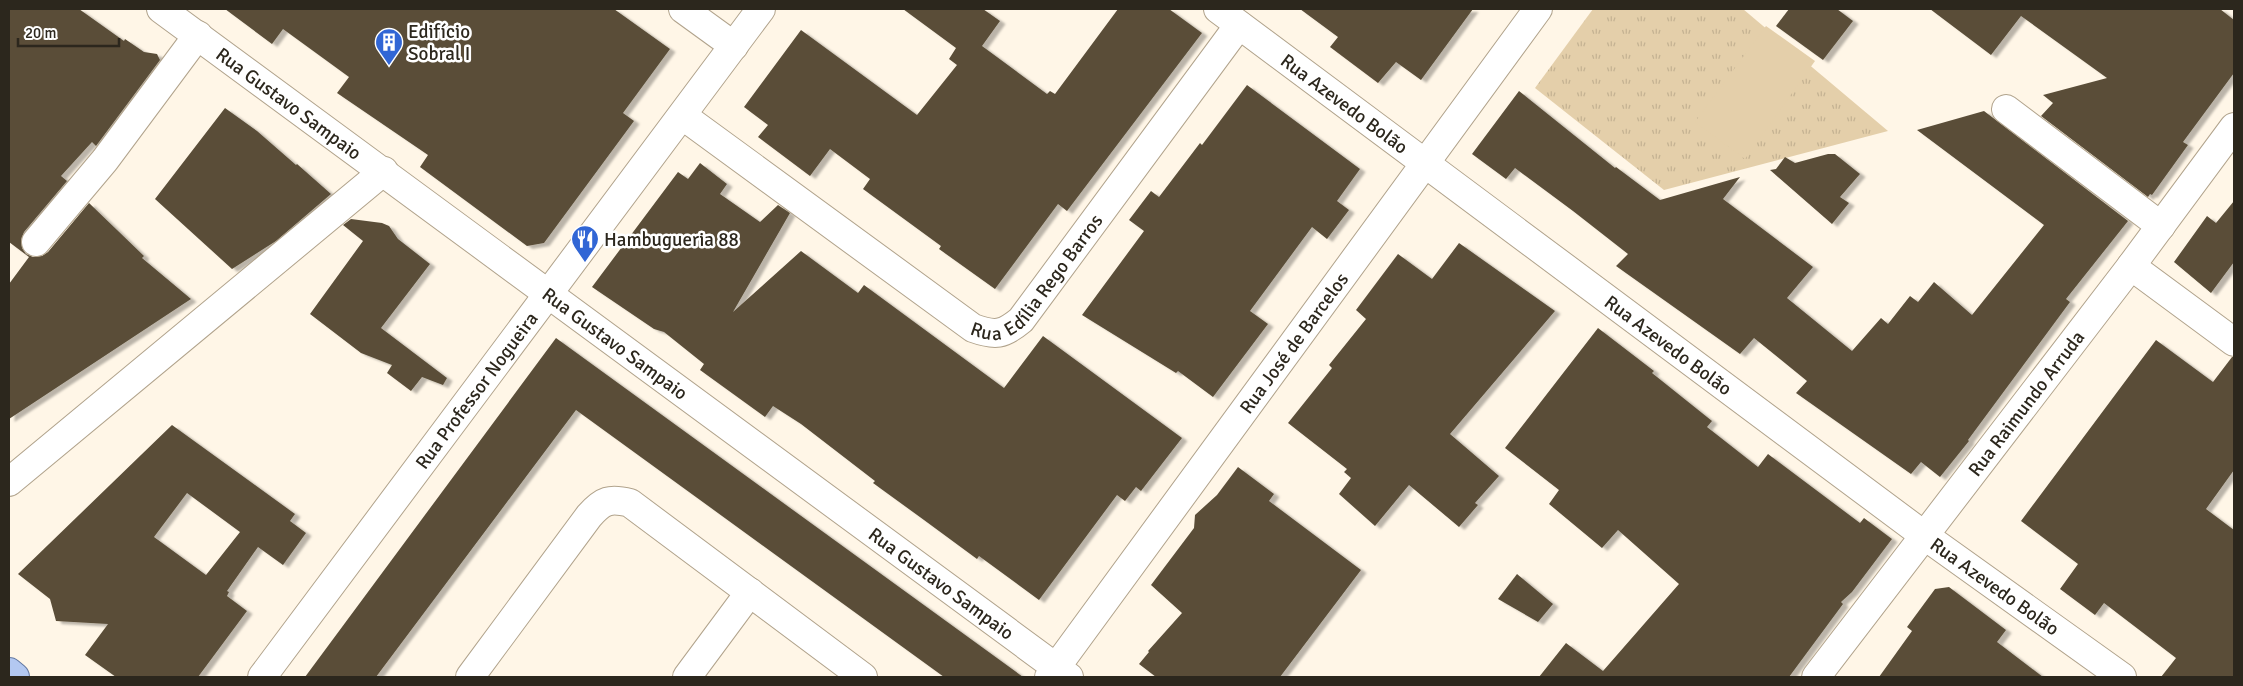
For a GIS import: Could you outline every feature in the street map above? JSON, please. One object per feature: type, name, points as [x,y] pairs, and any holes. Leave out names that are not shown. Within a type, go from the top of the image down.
[{"type":"main road","points":[[9,672],[16,677]]},
{"type":"street","name":"Rua Gustavo Sampaio","points":[[161,9],[384,171],[1058,674]]},
{"type":"street","points":[[683,9],[734,46]]},
{"type":"street","name":"Rua Professor Nogueira","points":[[262,677],[683,116],[761,9]]},
{"type":"street","name":"Rua Azevedo Bolão","points":[[1218,9],[1925,536],[2122,677]]},
{"type":"street","name":"Rua José de Barcelos","points":[[1058,674],[1425,162],[1538,9]]},
{"type":"street","name":"Rua Edília Rego Barros","points":[[683,116],[973,328],[989,334],[1007,331],[1021,320],[1239,25]]},
{"type":"street","points":[[36,242],[105,160],[198,35]]},
{"type":"street","points":[[2006,108],[2161,226]]},
{"type":"street","name":"Rua Raimundo Arruda","points":[[1816,677],[2131,266],[2234,127]]},
{"type":"street","points":[[9,482],[384,171]]},
{"type":"street","points":[[2131,266],[2234,342]]},
{"type":"street","points":[[470,677],[589,516],[600,504],[615,500],[630,503],[864,677]]},
{"type":"street","points":[[686,677],[750,592]]},
{"type":"green space","points":[[1593,9],[1743,9],[1888,131],[1664,190],[1535,88]]},
{"type":"green space","points":[[1766,26],[1815,61],[1745,159],[1695,122]]},
{"type":"building","points":[[9,9],[79,9],[124,41],[125,39],[144,52],[157,54],[160,60],[96,146],[92,142],[61,176],[67,181],[24,232],[21,240],[22,248],[26,254],[33,257],[42,256],[48,252],[89,203],[144,256],[142,258],[191,299],[9,419],[9,284],[29,257],[9,242]]},
{"type":"building","points":[[225,9],[614,9],[670,49],[623,113],[634,121],[544,243],[527,246],[420,167],[428,155],[337,93],[349,77],[283,29],[272,44]]},
{"type":"building","points":[[903,9],[983,9],[1000,21],[982,46],[1047,94],[1050,91],[1055,94],[1118,9],[1169,9],[1202,33],[1067,211],[1058,204],[995,289],[939,249],[941,246],[863,189],[870,179],[830,149],[810,176],[758,137],[768,125],[744,107],[801,30],[917,115],[957,65],[949,59],[956,48]]},
{"type":"building","points":[[1300,9],[1473,9],[1421,80],[1396,62],[1378,83],[1330,47],[1338,37]]},
{"type":"building","points":[[1789,9],[1837,9],[1853,21],[1823,60],[1776,26]]},
{"type":"building","points":[[1930,9],[2220,9],[2234,20],[2234,73],[2183,142],[2188,145],[2152,195],[2150,194],[2148,197],[2041,116],[2053,103],[2043,95],[2107,78],[2021,16],[1991,55]]},
{"type":"building","points":[[1247,85],[1360,169],[1337,201],[1349,210],[1327,239],[1312,227],[1250,311],[1268,324],[1213,397],[1178,371],[1176,373],[1082,315],[1144,231],[1129,220],[1151,191],[1159,197],[1200,143],[1202,145]]},
{"type":"building","points":[[1519,91],[1615,168],[1660,200],[1740,177],[1723,199],[1813,267],[1787,298],[1852,351],[1881,318],[1888,324],[1910,296],[1918,302],[1934,282],[1972,315],[2044,225],[1917,130],[1984,111],[2128,221],[2066,299],[2070,302],[1969,441],[1940,477],[1921,462],[1911,474],[1796,393],[1807,381],[1754,338],[1740,354],[1616,266],[1628,254],[1573,211],[1515,168],[1506,179],[1472,154]]},
{"type":"building","points":[[225,108],[257,131],[331,194],[276,241],[232,269],[155,199]]},
{"type":"building","points":[[1828,154],[1835,154],[1860,174],[1840,197],[1849,203],[1832,224],[1770,170],[1776,169],[1785,157],[1795,163]]},
{"type":"building","points":[[700,163],[727,184],[720,194],[760,222],[778,205],[790,213],[733,312],[801,251],[858,293],[864,285],[1004,388],[1043,336],[1182,438],[1141,491],[1136,487],[1125,501],[1117,495],[1039,600],[979,556],[977,559],[873,483],[875,481],[801,424],[773,406],[765,417],[700,370],[704,364],[664,332],[654,329],[592,287],[678,172],[688,179]]},
{"type":"building","points":[[2234,201],[2234,262],[2211,293],[2174,262],[2207,216],[2216,223]]},
{"type":"building","points":[[351,219],[382,223],[389,226],[398,239],[430,264],[381,328],[447,378],[443,385],[422,377],[411,391],[387,373],[392,365],[361,353],[310,314],[363,241],[343,225]]},
{"type":"building","points":[[1459,243],[1555,311],[1450,434],[1499,476],[1475,503],[1478,505],[1459,527],[1409,485],[1375,526],[1339,494],[1351,478],[1344,472],[1347,469],[1288,423],[1332,368],[1329,365],[1366,319],[1356,310],[1398,254],[1432,279]]},
{"type":"building","points":[[1598,328],[1654,371],[1652,373],[1712,421],[1707,427],[1758,467],[1768,454],[1860,523],[1864,518],[1892,539],[1852,592],[1841,602],[1843,604],[1789,677],[1539,677],[1566,643],[1603,671],[1679,584],[1618,530],[1602,548],[1549,504],[1559,490],[1505,448]]},
{"type":"building","points":[[556,338],[1023,677],[944,677],[576,410],[376,677],[305,677]]},
{"type":"building","points":[[2156,340],[2213,382],[2232,357],[2234,357],[2234,470],[2206,509],[2234,530],[2234,677],[2161,677],[2176,658],[2104,603],[2095,615],[2060,589],[2078,564],[2021,521]]},
{"type":"building","points":[[172,425],[295,514],[290,521],[306,533],[283,565],[258,547],[227,591],[229,592],[227,596],[247,611],[198,677],[116,677],[85,655],[108,624],[56,621],[50,599],[18,574]],"holes":[[[187,493],[240,532],[206,575],[154,537]]]},
{"type":"building","points":[[1238,467],[1274,494],[1269,501],[1361,570],[1280,677],[1156,677],[1139,664],[1182,613],[1151,585],[1194,528],[1195,515],[1217,495]]},
{"type":"building","points":[[1517,574],[1553,604],[1538,622],[1498,599]]},
{"type":"building","points":[[1949,587],[2006,630],[1997,642],[2043,677],[1879,677],[1912,631],[1907,627],[1935,589]]},
{"type":"place","name":"Edifício Sobral I","points":[[389,66]]},
{"type":"place","name":"Hambugueria 88","points":[[585,263]]}]
